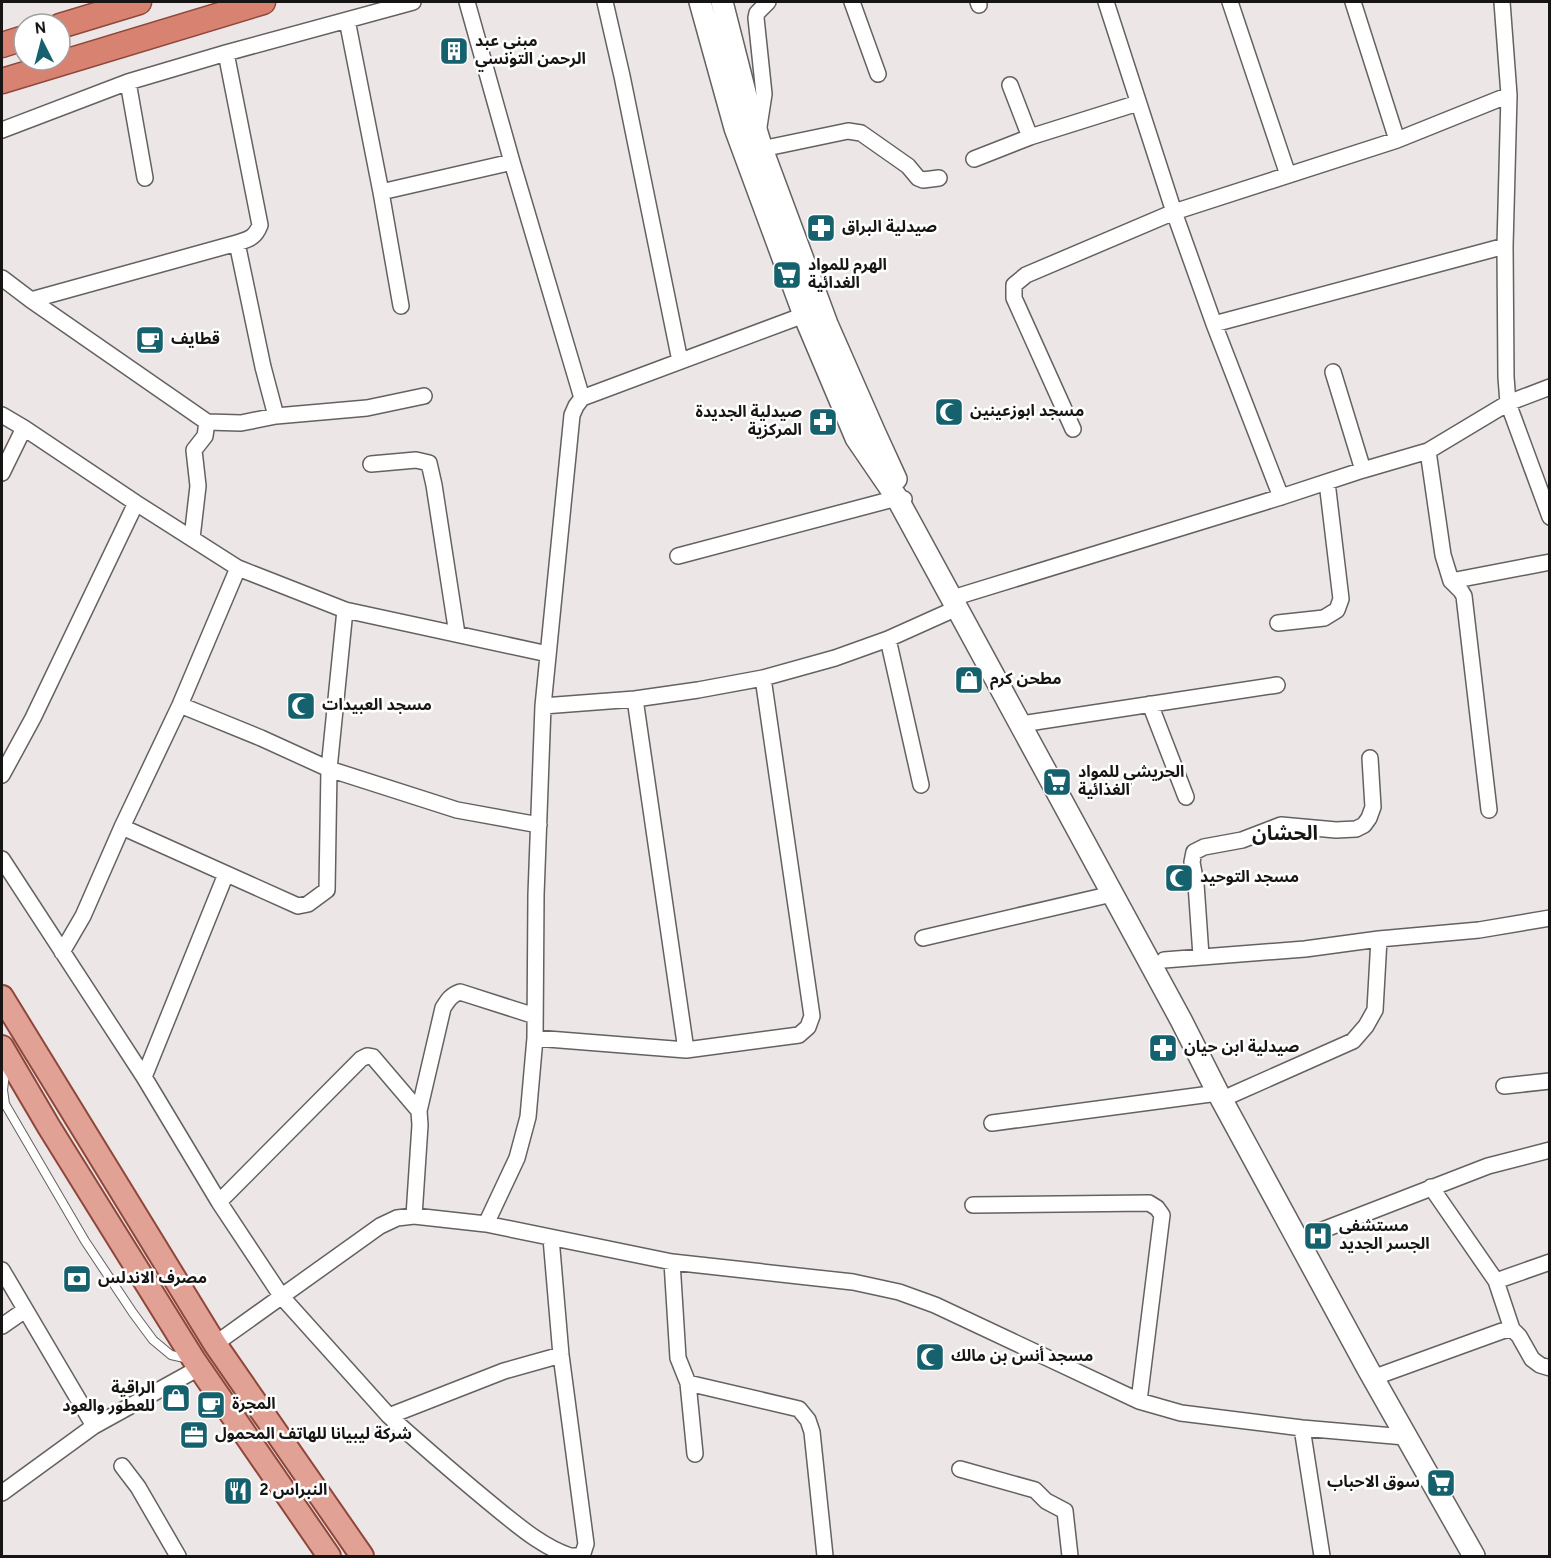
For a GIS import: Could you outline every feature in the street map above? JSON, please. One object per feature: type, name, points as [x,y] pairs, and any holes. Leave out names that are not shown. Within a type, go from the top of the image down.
[{"type":"highway","points":[[72,22],[139,2]]},
{"type":"highway","points":[[2,81],[263,2]]},
{"type":"main road","points":[[700,2],[735,128],[804,315],[855,438],[901,499]]},
{"type":"main road","points":[[722,2],[760,142],[827,324],[901,499],[1164,960],[1222,1095],[1302,1238],[1343,1319],[1378,1376],[1446,1500],[1483,1557]]},
{"type":"main road","points":[[958,602],[1112,894],[1405,1437],[1474,1557]]},
{"type":"main road","points":[[2,997],[215,1344],[362,1557]]},
{"type":"main road","points":[[5,1052],[196,1364],[329,1557]]},
{"type":"street","points":[[2,130],[129,82],[226,52],[413,2]]},
{"type":"street","points":[[467,2],[582,399]]},
{"type":"street","points":[[605,2],[680,362]]},
{"type":"street","points":[[768,2],[756,18],[764,94],[760,142],[848,131],[861,133],[908,166],[918,178],[923,180],[939,178]]},
{"type":"street","points":[[852,2],[878,74]]},
{"type":"street","points":[[1106,2],[1174,212],[1214,324],[1281,497]]},
{"type":"street","points":[[1230,2],[1288,175]]},
{"type":"street","points":[[1353,2],[1397,140]]},
{"type":"street","points":[[1502,2],[1509,95],[1505,246],[1508,403],[1550,517]]},
{"type":"street","points":[[347,20],[401,306]]},
{"type":"street","points":[[31,300],[237,243],[256,234],[260,225],[226,52]]},
{"type":"street","points":[[129,82],[145,178]]},
{"type":"street","points":[[1010,85],[1030,137]]},
{"type":"street","points":[[1073,429],[1014,298],[1014,285],[1026,275],[1174,212],[1397,140],[1509,95]]},
{"type":"street","points":[[974,159],[1030,137],[1138,103]]},
{"type":"street","points":[[381,192],[512,162]]},
{"type":"street","points":[[237,243],[276,416]]},
{"type":"street","points":[[1214,324],[1505,246]]},
{"type":"street","points":[[2,278],[207,422],[241,423],[276,416],[367,408],[424,396]]},
{"type":"street","points":[[486,1224],[517,1158],[528,1117],[535,1038],[536,895],[543,706],[572,415],[582,399],[804,315]]},
{"type":"street","points":[[1333,372],[1363,470]]},
{"type":"street","points":[[543,706],[635,699],[698,690],[763,678],[835,657],[888,639],[958,602],[1428,451],[1508,403],[1550,387]]},
{"type":"street","points":[[2,415],[238,568],[345,610],[548,654]]},
{"type":"street","points":[[192,538],[198,486],[194,450],[205,436],[207,422]]},
{"type":"street","points":[[2,473],[24,428]]},
{"type":"street","points":[[1428,451],[1443,555],[1451,581],[1464,596],[1489,810]]},
{"type":"street","points":[[371,464],[416,460],[429,463],[458,634]]},
{"type":"street","points":[[1278,623],[1324,618],[1337,610],[1341,599],[1327,482]]},
{"type":"street","points":[[678,556],[901,499]]},
{"type":"street","points":[[2,775],[33,718],[136,503]]},
{"type":"street","points":[[1451,581],[1550,562]]},
{"type":"street","points":[[62,952],[83,915],[180,705],[238,568]]},
{"type":"street","points":[[122,827],[298,906],[308,904],[327,890],[329,769],[345,610]]},
{"type":"street","points":[[888,639],[921,785]]},
{"type":"street","points":[[535,1038],[686,1050],[800,1035],[808,1027],[812,1016],[763,678]]},
{"type":"street","points":[[1028,723],[1277,685]]},
{"type":"street","points":[[635,699],[686,1050]]},
{"type":"street","points":[[1150,704],[1186,797]]},
{"type":"street","points":[[180,705],[329,769],[457,810],[539,825]]},
{"type":"street","points":[[1201,956],[1196,884],[1192,862],[1194,852],[1204,847],[1242,840],[1281,825],[1336,830],[1356,829],[1364,825],[1373,807],[1370,758]]},
{"type":"street","points":[[2,859],[144,1077],[219,1202],[282,1297],[389,1416],[521,1528],[558,1552],[577,1556],[586,1544],[561,1355],[551,1238]]},
{"type":"street","points":[[144,1077],[226,874]]},
{"type":"street","points":[[923,938],[1112,894]]},
{"type":"street","points":[[1164,960],[1305,949],[1379,939],[1479,930],[1550,918]]},
{"type":"street","points":[[992,1123],[1222,1095],[1353,1041],[1366,1026],[1375,1010],[1379,939]]},
{"type":"street","points":[[414,1216],[419,1111],[443,1008],[453,995],[460,992],[535,1016]]},
{"type":"street","points":[[219,1202],[361,1059],[367,1056],[373,1057],[419,1111]]},
{"type":"street","points":[[1504,1086],[1550,1081]]},
{"type":"street","points":[[1302,1238],[1488,1166],[1550,1150]]},
{"type":"street","points":[[1431,1187],[1496,1281],[1512,1329],[1519,1336],[1532,1359],[1550,1368]]},
{"type":"street","points":[[973,1204],[1149,1203],[1157,1208],[1162,1215],[1139,1401]]},
{"type":"street","points":[[215,1344],[380,1226],[397,1218],[414,1216],[486,1224],[672,1262],[853,1282],[899,1292],[935,1305],[1139,1401],[1181,1413],[1302,1428],[1405,1437]]},
{"type":"street","points":[[672,1262],[678,1358],[688,1383],[695,1454]]},
{"type":"street","points":[[1496,1281],[1550,1262]]},
{"type":"street","points":[[2,1270],[94,1426]]},
{"type":"street","points":[[2,1326],[25,1310]]},
{"type":"street","points":[[1378,1376],[1512,1329]]},
{"type":"street","points":[[389,1416],[504,1371],[561,1355]]},
{"type":"street","points":[[2,1493],[94,1426],[196,1364]]},
{"type":"street","points":[[688,1383],[799,1409],[808,1420],[812,1432],[825,1557]]},
{"type":"street","points":[[1302,1428],[1322,1557]]},
{"type":"street","points":[[122,1466],[138,1487],[178,1557]]},
{"type":"street","points":[[960,1469],[1035,1490],[1046,1501],[1065,1511],[1070,1557]]},
{"type":"place","name":"مبني عبد الرحمن التونسي","points":[[454,51]]},
{"type":"place","name":"صيدلية البراق","points":[[821,228]]},
{"type":"place","name":"الهرم للمواد الغدائية","points":[[787,275]]},
{"type":"place","name":"قطايف","points":[[150,340]]},
{"type":"place","name":"مسجد ابوزعينين","points":[[949,412]]},
{"type":"place","name":"صيدلية الجديدة المركزية","points":[[823,422]]},
{"type":"place","name":"مطحن كرم","points":[[969,680]]},
{"type":"place","name":"مسجد العبيدات","points":[[301,706]]},
{"type":"place","name":"الحريشي للمواد الغذائية","points":[[1057,782]]},
{"type":"place","name":"مسجد التوحيد","points":[[1179,878]]},
{"type":"place","name":"صيدلية ابن حيان","points":[[1163,1048]]},
{"type":"place","name":"مستشفى الجسر الجديد","points":[[1318,1236]]},
{"type":"place","name":"مصرف الاندلس","points":[[77,1279]]},
{"type":"place","name":"مسجد أنس بن مالك","points":[[930,1357]]},
{"type":"place","name":"الراقية للعطور والعود","points":[[176,1398]]},
{"type":"place","name":"المجرة","points":[[211,1405]]},
{"type":"place","name":"شركة ليبيانا للهاتف المحمول","points":[[194,1435]]},
{"type":"place","name":"سوق الاحباب","points":[[1441,1483]]},
{"type":"place","name":"النبراس 2","points":[[238,1491]]},
{"type":"district","name":"الحشان","points":[[1285,835]]}]
